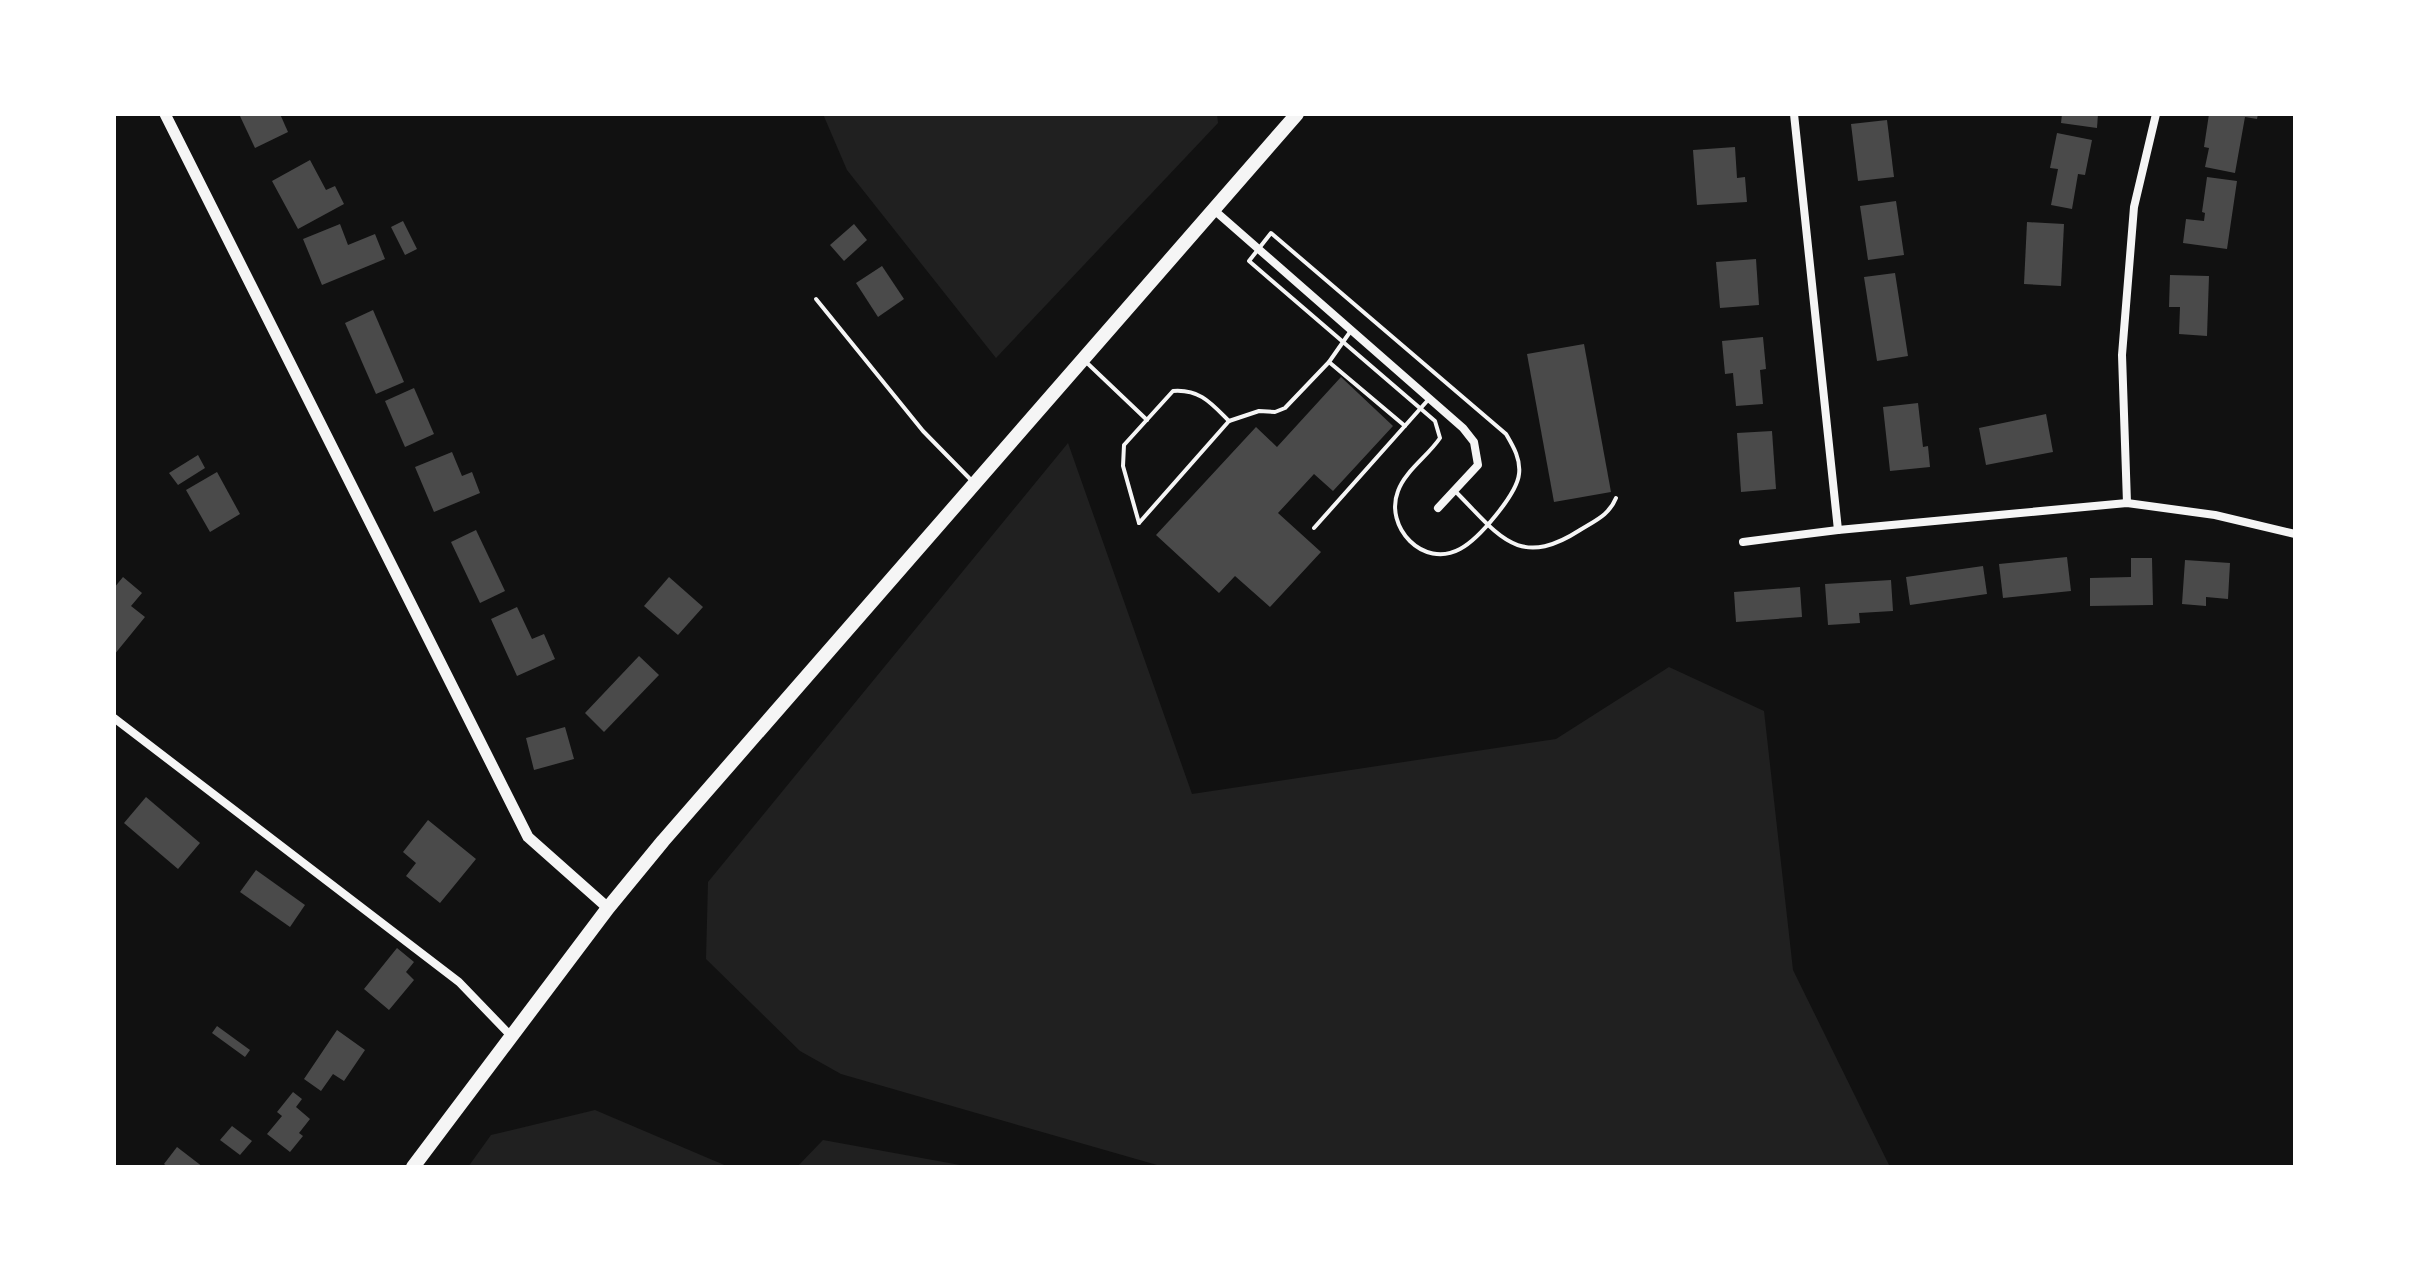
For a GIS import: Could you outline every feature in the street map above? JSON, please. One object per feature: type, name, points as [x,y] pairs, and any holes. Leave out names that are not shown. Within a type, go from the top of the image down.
[{"type":"highway","points":[[413,1167],[608,908],[1297,114]]},
{"type":"street","points":[[165,114],[528,837],[608,908]]},
{"type":"street","points":[[1794,114],[1838,530]]},
{"type":"street","points":[[2127,503],[2122,355],[2134,207],[2156,114]]},
{"type":"street","points":[[1214,210],[1463,428],[1474,442],[1478,465],[1438,508]]},
{"type":"street","points":[[1743,542],[2127,503],[2215,515],[2295,534]]},
{"type":"street","points":[[114,718],[459,982],[511,1036]]},
{"type":"lane","points":[[816,299],[923,431],[975,484]]},
{"type":"lane","points":[[1229,421],[1211,403],[1190,390],[1173,391],[1124,445],[1123,466],[1139,523],[1229,421],[1259,411],[1275,412],[1285,408],[1329,362],[1352,330]]},
{"type":"lane","points":[[1083,360],[1147,420]]},
{"type":"lane","points":[[1329,362],[1405,426]]},
{"type":"lane","points":[[1314,528],[1429,398]]},
{"type":"lane","points":[[1454,490],[1503,539],[1527,548],[1557,545],[1611,511],[1616,498]]},
{"type":"path","points":[[1271,233],[1506,434],[1517,452],[1520,471],[1516,487],[1488,524],[1460,549],[1443,554],[1429,552],[1405,537],[1396,521],[1394,505],[1399,487],[1440,438],[1435,421],[1249,261],[1259,249],[1271,233]]},
{"type":"shaded area","points":[[823,114],[1217,114],[1218,123],[996,358],[847,170]]},
{"type":"shaded area","points":[[1068,443],[1192,794],[1556,739],[1669,667],[1764,711],[1793,970],[1890,1167],[1164,1167],[841,1074],[800,1051],[706,959],[708,882]]},
{"type":"shaded area","points":[[595,1110],[729,1167],[468,1167],[491,1135]]},
{"type":"shaded area","points":[[823,1140],[971,1167],[797,1167]]},
{"type":"building","points":[[239,114],[280,114],[288,132],[255,148]]},
{"type":"building","points":[[2062,114],[2098,114],[2097,128],[2061,123]]},
{"type":"building","points":[[2209,114],[2258,114],[2257,119],[2245,117],[2235,173],[2205,167],[2209,148],[2204,147]]},
{"type":"building","points":[[1887,120],[1894,177],[1858,181],[1851,124]]},
{"type":"building","points":[[2057,133],[2092,140],[2085,175],[2078,174],[2072,209],[2051,205],[2058,169],[2050,168]]},
{"type":"building","points":[[1735,147],[1737,178],[1745,177],[1747,202],[1697,205],[1693,150]]},
{"type":"building","points":[[310,160],[326,190],[335,186],[344,204],[298,229],[272,181]]},
{"type":"building","points":[[2207,177],[2237,181],[2227,249],[2183,243],[2186,219],[2204,221],[2205,213],[2202,212]]},
{"type":"building","points":[[1896,201],[1904,255],[1868,260],[1860,206]]},
{"type":"building","points":[[403,221],[417,249],[405,255],[391,227]]},
{"type":"building","points":[[2027,222],[2064,224],[2061,286],[2024,284]]},
{"type":"building","points":[[340,224],[348,245],[375,234],[385,259],[322,285],[303,239]]},
{"type":"building","points":[[854,224],[867,240],[844,261],[830,245]]},
{"type":"building","points":[[1756,259],[1759,305],[1720,308],[1716,262]]},
{"type":"building","points":[[882,266],[904,299],[878,317],[856,283]]},
{"type":"building","points":[[1895,273],[1908,356],[1877,361],[1864,277]]},
{"type":"building","points":[[2170,275],[2209,276],[2207,336],[2179,334],[2180,307],[2169,307]]},
{"type":"building","points":[[373,310],[404,382],[376,394],[345,323]]},
{"type":"building","points":[[1763,337],[1766,369],[1760,370],[1763,404],[1736,406],[1733,373],[1725,374],[1722,341]]},
{"type":"building","points":[[1584,344],[1611,492],[1554,502],[1527,354]]},
{"type":"building","points":[[1341,377],[1393,426],[1333,491],[1314,474],[1278,513],[1321,552],[1270,607],[1235,576],[1219,593],[1156,535],[1256,427],[1277,447]]},
{"type":"building","points":[[414,388],[434,434],[405,447],[385,401]]},
{"type":"building","points":[[1918,403],[1923,447],[1928,446],[1930,467],[1890,471],[1883,407]]},
{"type":"building","points":[[2046,414],[2053,452],[1986,465],[1979,428]]},
{"type":"building","points":[[1772,431],[1776,489],[1741,492],[1737,433]]},
{"type":"building","points":[[452,452],[462,476],[472,472],[480,493],[434,512],[415,467]]},
{"type":"building","points":[[198,455],[205,468],[178,485],[169,473]]},
{"type":"building","points":[[217,472],[240,514],[210,532],[186,490]]},
{"type":"building","points":[[476,530],[505,591],[480,603],[451,542]]},
{"type":"building","points":[[2067,557],[2071,591],[2003,598],[1999,564]]},
{"type":"building","points":[[2131,558],[2152,558],[2153,605],[2090,606],[2090,578],[2131,577]]},
{"type":"building","points":[[2185,560],[2230,563],[2228,599],[2206,597],[2206,606],[2182,604]]},
{"type":"building","points":[[1983,566],[1987,594],[1910,605],[1906,577]]},
{"type":"building","points":[[123,577],[142,593],[131,606],[145,617],[114,655],[114,588]]},
{"type":"building","points":[[669,577],[703,607],[678,635],[644,606]]},
{"type":"building","points":[[1891,580],[1893,611],[1859,613],[1860,623],[1828,625],[1825,584]]},
{"type":"building","points":[[1800,587],[1802,617],[1736,622],[1734,592]]},
{"type":"building","points":[[517,607],[532,639],[544,634],[555,659],[517,676],[491,619]]},
{"type":"building","points":[[639,656],[659,675],[604,732],[585,713]]},
{"type":"building","points":[[565,727],[574,759],[534,770],[526,738]]},
{"type":"building","points":[[146,797],[200,843],[178,869],[124,823]]},
{"type":"building","points":[[428,820],[476,859],[440,903],[406,876],[416,863],[403,852]]},
{"type":"building","points":[[256,870],[305,905],[290,927],[240,892]]},
{"type":"building","points":[[397,948],[414,962],[406,972],[414,980],[389,1010],[364,989]]},
{"type":"building","points":[[217,1026],[250,1050],[245,1057],[212,1033]]},
{"type":"building","points":[[337,1030],[365,1050],[344,1081],[333,1074],[321,1091],[304,1079]]},
{"type":"building","points":[[293,1092],[302,1099],[296,1107],[310,1119],[299,1133],[303,1136],[290,1152],[267,1134],[282,1116],[277,1112]]},
{"type":"building","points":[[232,1126],[252,1141],[240,1155],[220,1140]]},
{"type":"building","points":[[177,1147],[203,1167],[168,1167],[164,1164]]}]
